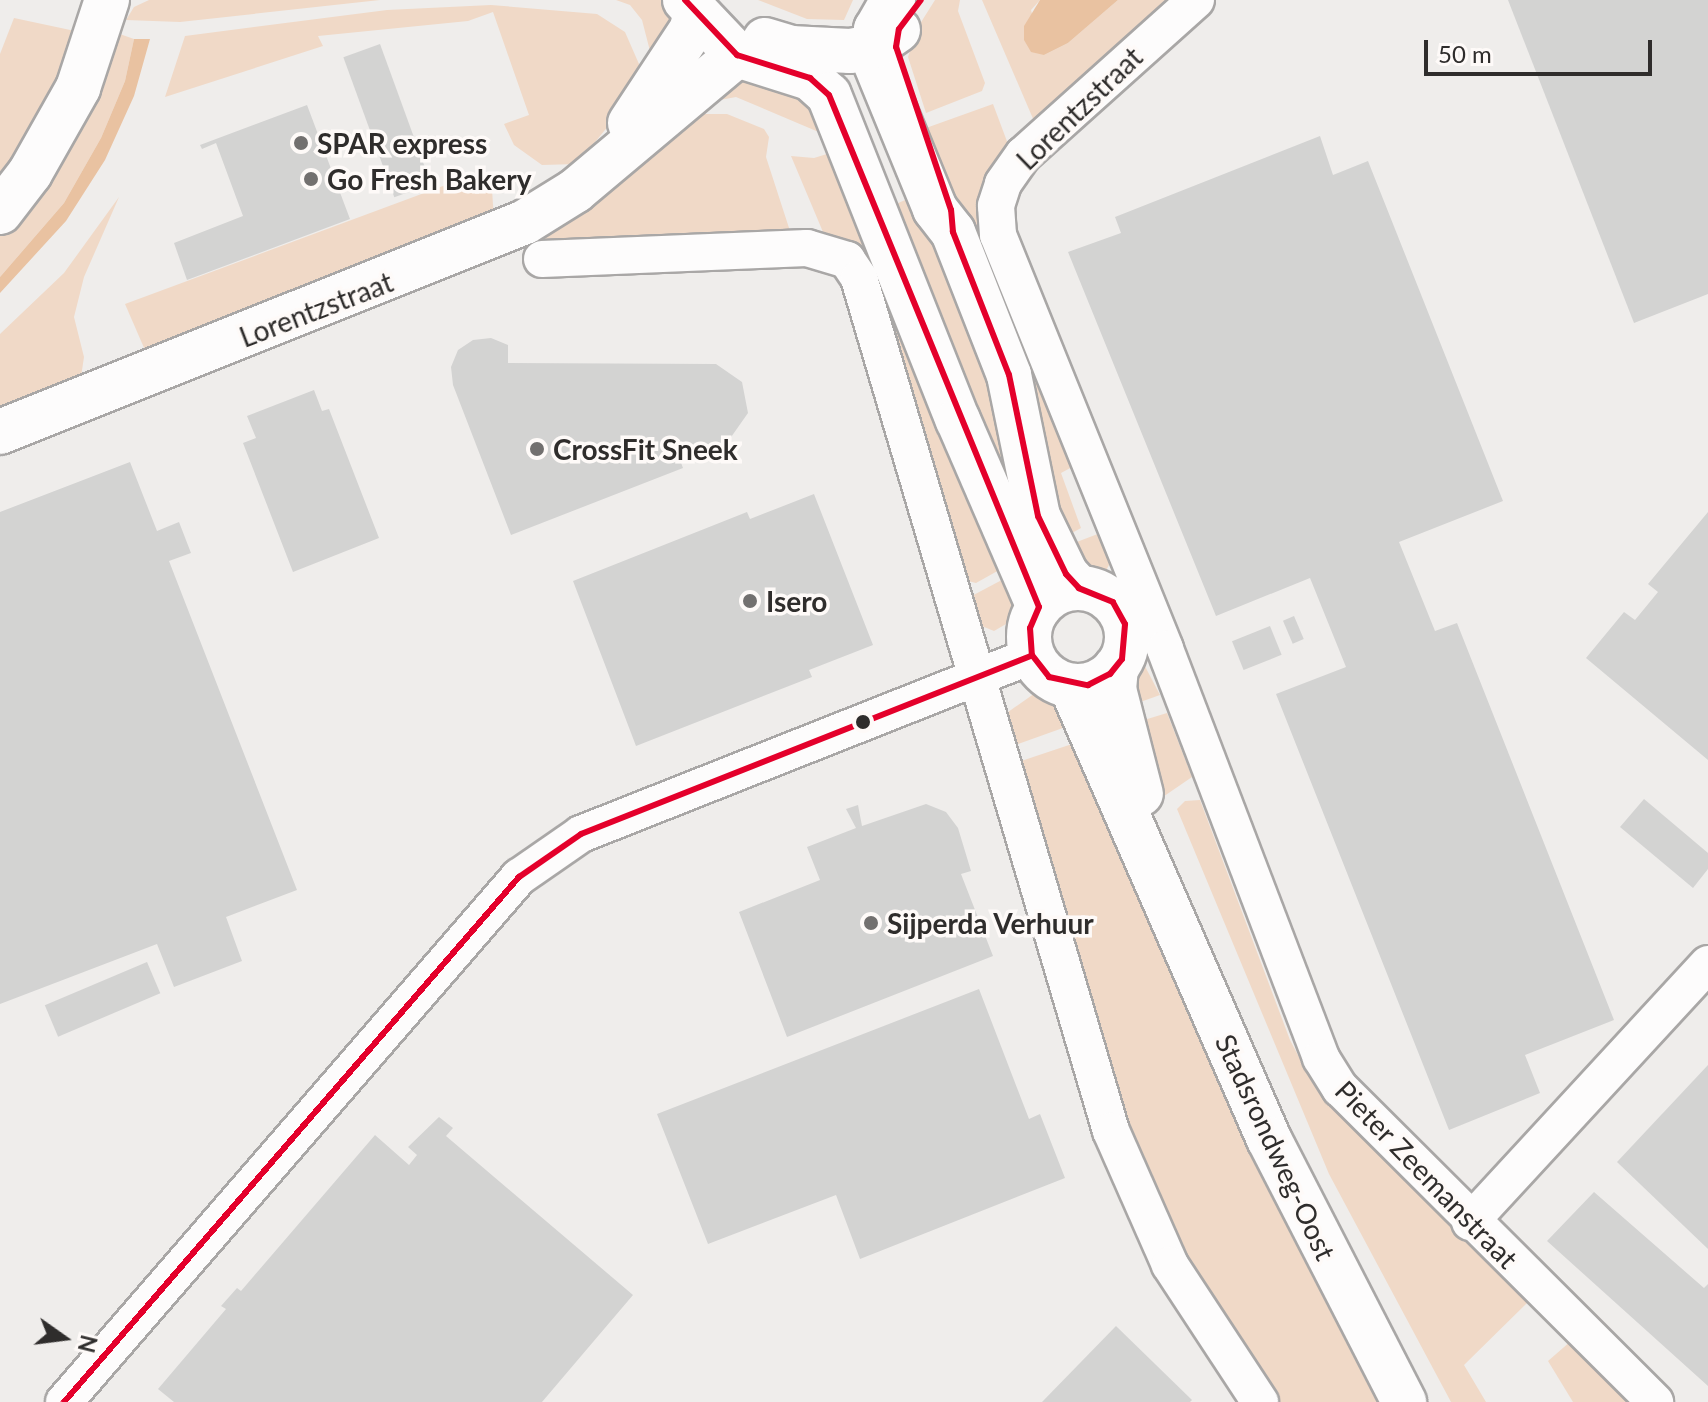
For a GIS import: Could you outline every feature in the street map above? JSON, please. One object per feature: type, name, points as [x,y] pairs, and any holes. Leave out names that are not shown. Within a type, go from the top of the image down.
[{"type":"main road","points":[[0,212],[30,173],[78,88],[107,0]]},
{"type":"main road","points":[[698,5],[746,46],[810,78],[829,95],[958,420],[1039,607]]},
{"type":"main road","name":"Lorentzstraat","points":[[615,154],[632,118],[692,29],[698,5]]},
{"type":"main road","points":[[746,46],[810,50],[897,19],[896,47],[904,82],[951,210],[953,232],[1009,375],[1038,516],[1066,574],[1079,588],[1106,597],[1122,616],[1127,641],[1116,667],[1099,681],[1071,686],[1049,677],[1032,655],[1030,628],[1039,607],[1053,595],[1079,588]]},
{"type":"main road","name":"Lorentzstraat","points":[[0,432],[525,222],[575,191],[746,46]]},
{"type":"main road","name":"Stadsrondweg-Oost","points":[[1116,667],[1120,718],[1162,886]]},
{"type":"main road","name":"Stadsrondweg-Oost","points":[[1071,686],[1162,886],[1269,1139],[1404,1402]]},
{"type":"street","name":"Lorentzstraat","points":[[998,235],[996,206],[1003,184],[1023,155],[1196,0]]},
{"type":"street","name":"Pieter Zeemanstraat","points":[[998,235],[1165,649],[1321,1058],[1340,1088],[1470,1222],[1655,1402]]},
{"type":"street","points":[[542,259],[807,248],[834,253],[847,260],[859,278],[1111,1131],[1170,1265],[1260,1402]]},
{"type":"street","points":[[64,1402],[519,877],[581,834],[1032,655]]},
{"type":"street","points":[[1470,1222],[1708,964]]},
{"type":"shaded area","points":[[149,0],[380,0],[180,22],[126,20],[134,7]]},
{"type":"shaded area","points":[[616,0],[671,0],[676,9],[661,64],[650,51],[642,20],[630,5]]},
{"type":"shaded area","points":[[758,0],[853,0],[844,20],[807,19]]},
{"type":"shaded area","points":[[935,0],[960,0],[958,11],[985,83],[982,91],[926,113],[908,57],[918,27]]},
{"type":"shaded area","points":[[982,0],[1040,0],[1031,10],[1044,55],[1068,43],[1118,0],[1179,0],[1034,121]]},
{"type":"shaded area","points":[[1040,0],[1118,0],[1068,43],[1044,55],[1031,52],[1024,40],[1024,26]]},
{"type":"shaded area","points":[[491,5],[597,14],[625,32],[646,80],[577,164],[542,165],[514,145],[504,124],[529,115],[493,12],[468,21],[318,36],[323,46],[165,97],[185,36],[387,10]]},
{"type":"shaded area","points":[[14,18],[75,31],[46,103],[0,184],[0,54]]},
{"type":"shaded area","points":[[114,32],[134,39],[125,81],[101,138],[64,203],[0,277],[0,228]]},
{"type":"shaded area","points":[[134,39],[150,39],[134,96],[105,160],[66,221],[0,293],[0,277],[64,203],[101,138],[125,81]]},
{"type":"shaded area","points":[[736,73],[804,88],[821,133],[736,97],[709,102]]},
{"type":"shaded area","points":[[993,104],[1008,144],[990,184],[1074,466],[1061,473],[1081,528],[1061,539],[926,128]]},
{"type":"shaded area","points":[[693,114],[727,114],[764,129],[769,137],[766,157],[790,231],[520,244]]},
{"type":"shaded area","points":[[843,149],[1010,564],[976,583],[964,580],[842,240],[823,232],[791,156],[814,158]]},
{"type":"shaded area","points":[[470,176],[492,190],[494,219],[148,357],[125,304]]},
{"type":"shaded area","points":[[919,194],[1000,396],[1018,531],[889,207]]},
{"type":"shaded area","points":[[119,197],[84,277],[74,317],[84,357],[81,377],[51,396],[0,406],[0,334],[64,273]]},
{"type":"shaded area","points":[[1103,532],[1110,563],[1101,580],[1061,548]]},
{"type":"shaded area","points":[[1015,573],[1020,592],[1013,620],[994,631],[977,624],[966,599]]},
{"type":"shaded area","points":[[1137,651],[1160,695],[1129,706],[1134,662]]},
{"type":"shaded area","points":[[1038,691],[1057,700],[1074,724],[1010,747],[1003,724],[1008,712]]},
{"type":"shaded area","points":[[1167,713],[1192,777],[1157,801],[1131,724]]},
{"type":"shaded area","points":[[1081,741],[1211,1055],[1314,1279],[1379,1402],[1276,1402],[1173,1245],[1123,1117],[1015,763]]},
{"type":"shaded area","points":[[1200,800],[1290,1040],[1310,1078],[1532,1298],[1464,1365],[1486,1402],[1451,1402],[1329,1174],[1177,809],[1185,801]]},
{"type":"shaded area","points":[[1571,1341],[1639,1402],[1573,1402],[1548,1361]]},
{"type":"building","points":[[1508,0],[1708,0],[1708,294],[1634,323]]},
{"type":"building","points":[[380,44],[431,184],[394,197],[343,57]]},
{"type":"building","points":[[307,105],[350,219],[187,280],[174,243],[243,216],[216,143],[202,149],[200,145]]},
{"type":"building","points":[[1320,136],[1333,175],[1368,161],[1503,501],[1399,542],[1435,631],[1457,623],[1614,1020],[1525,1055],[1540,1093],[1449,1130],[1276,694],[1346,667],[1310,578],[1216,616],[1068,252],[1121,233],[1115,217]]},
{"type":"building","points":[[491,338],[508,345],[508,363],[716,364],[742,382],[748,413],[729,440],[680,460],[683,468],[511,535],[453,385],[451,367],[458,350],[473,340]]},
{"type":"building","points":[[314,390],[322,411],[329,409],[379,538],[293,572],[243,443],[256,438],[247,416]]},
{"type":"building","points":[[130,462],[157,531],[179,522],[191,553],[169,561],[297,890],[226,917],[242,961],[174,987],[157,944],[0,1004],[0,512]]},
{"type":"building","points":[[814,494],[873,645],[809,670],[812,677],[636,746],[573,581],[747,512],[750,519]]},
{"type":"building","points":[[1708,512],[1708,760],[1586,658],[1624,612],[1635,620],[1658,592],[1648,584]]},
{"type":"building","points":[[1294,616],[1304,639],[1293,644],[1283,621]]},
{"type":"building","points":[[1270,626],[1282,655],[1244,670],[1232,641]]},
{"type":"building","points":[[1644,799],[1708,853],[1708,869],[1693,888],[1620,827]]},
{"type":"building","points":[[926,804],[946,812],[958,828],[971,871],[961,874],[993,956],[787,1037],[739,912],[820,880],[807,847],[856,828],[846,809],[858,805],[862,826]]},
{"type":"building","points":[[147,962],[160,993],[58,1037],[45,1005]]},
{"type":"building","points":[[979,989],[1029,1119],[1040,1114],[1065,1178],[860,1259],[836,1195],[708,1244],[657,1114]]},
{"type":"building","points":[[1708,1065],[1708,1249],[1617,1162]]},
{"type":"building","points":[[439,1117],[453,1128],[446,1136],[633,1295],[542,1402],[174,1402],[158,1389],[226,1309],[221,1306],[237,1288],[241,1291],[375,1135],[409,1165],[417,1155],[408,1147]]},
{"type":"building","points":[[1594,1192],[1704,1288],[1708,1284],[1708,1386],[1547,1241]]},
{"type":"building","points":[[1116,1326],[1192,1400],[1042,1402]]},
{"type":"transit line","points":[[685,0],[737,55],[810,78],[829,95],[1039,607],[1030,628],[1032,655],[1049,677],[1088,685],[1110,674],[1122,659],[1125,624],[1113,602],[1079,588],[1066,574],[1038,516],[1009,375],[953,232],[951,210],[896,47],[899,29],[921,0]]},
{"type":"transit line","points":[[64,1402],[519,877],[581,834],[1032,655]]},
{"type":"place","name":"SPAR express","points":[[301,143]]},
{"type":"place","name":"Go Fresh Bakery","points":[[311,179]]},
{"type":"place","name":"CrossFit Sneek","points":[[537,449]]},
{"type":"place","name":"Isero","points":[[750,601]]},
{"type":"place","name":"Sijperda Verhuur","points":[[871,923]]}]
